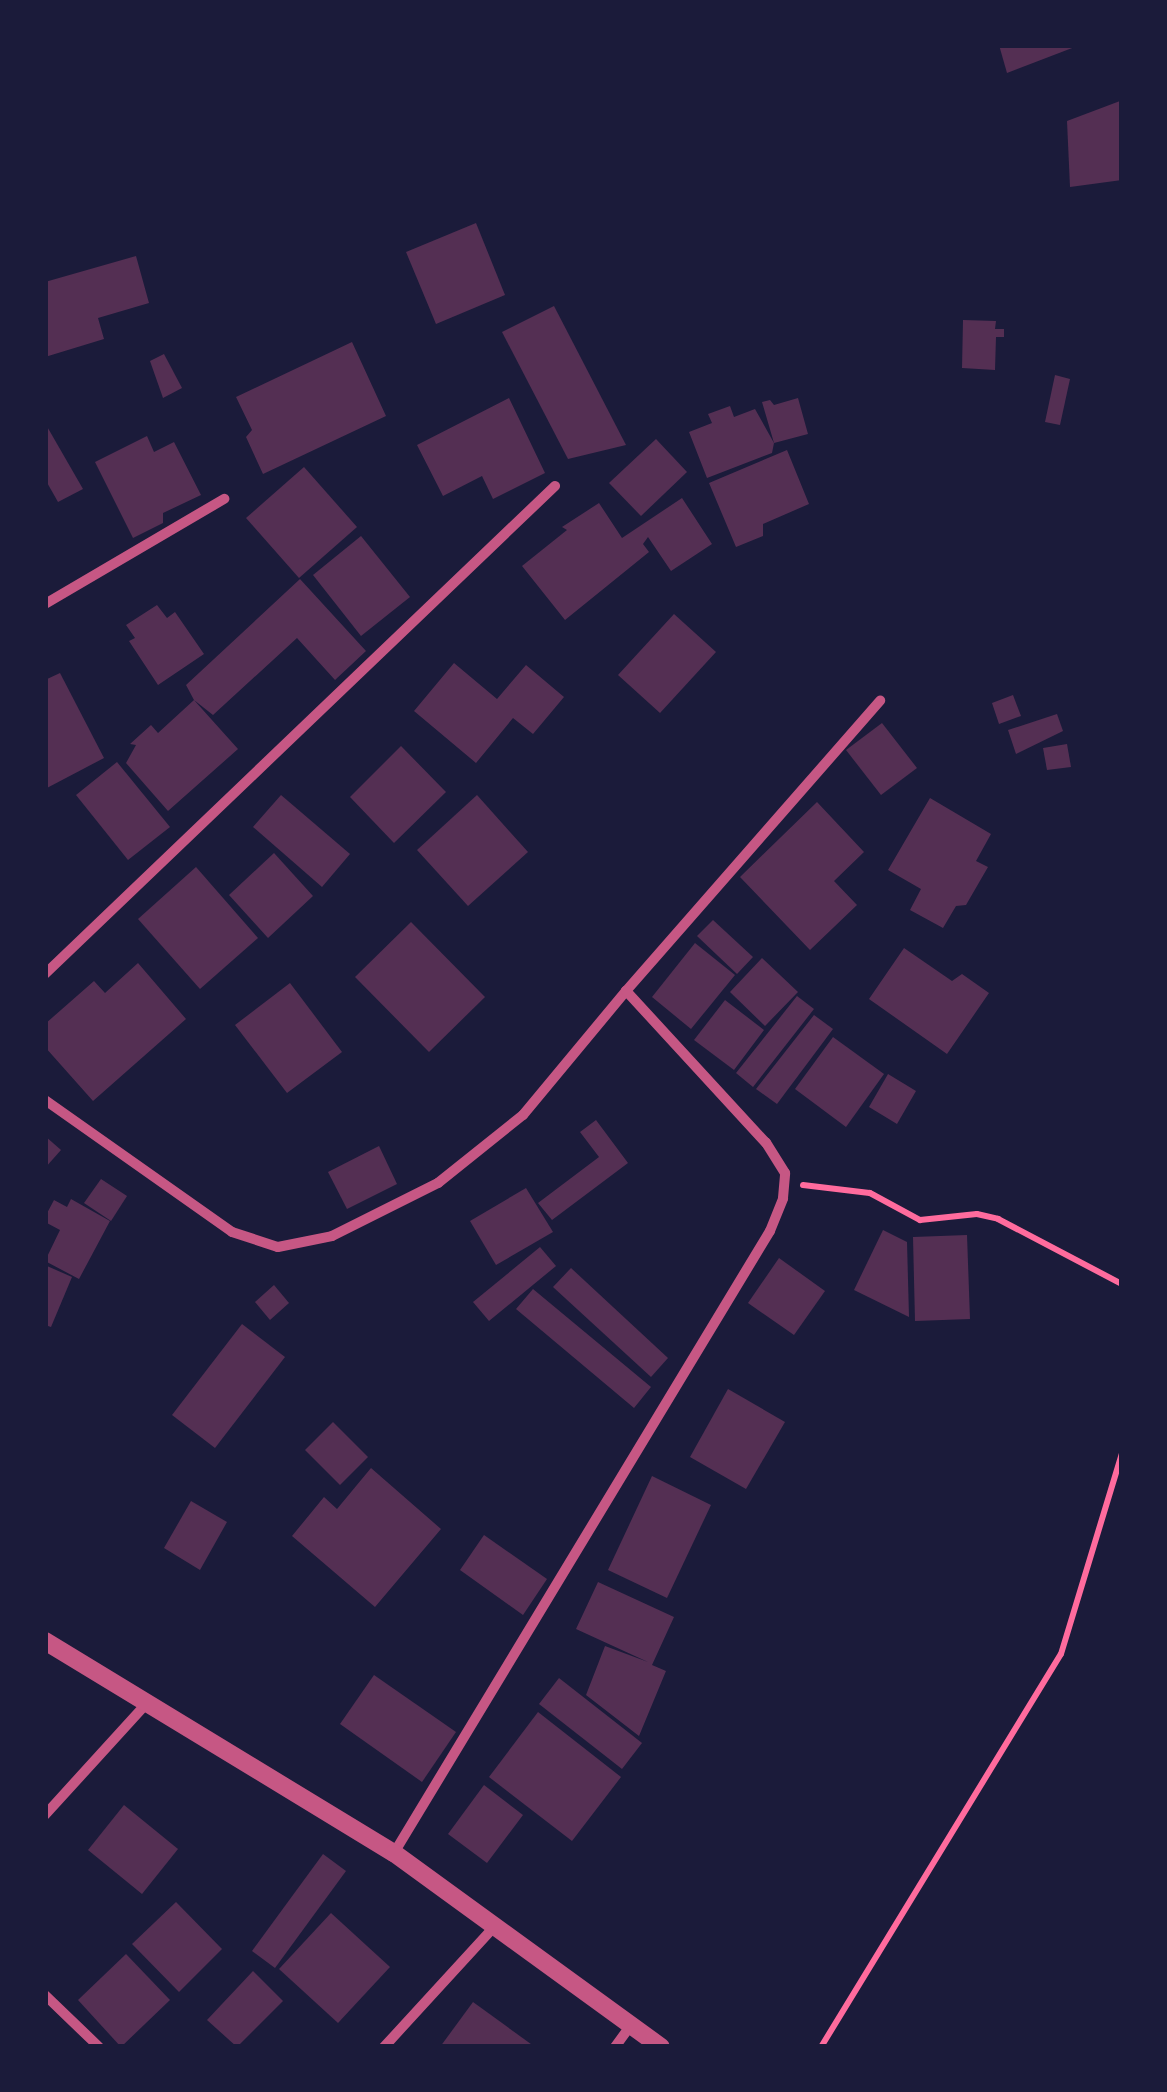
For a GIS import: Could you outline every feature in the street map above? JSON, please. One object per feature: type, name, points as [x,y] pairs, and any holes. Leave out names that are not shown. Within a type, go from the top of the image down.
[{"type":"street","points":[[45,974],[555,486]]},
{"type":"street","points":[[45,604],[224,498]]},
{"type":"street","points":[[45,1100],[232,1232],[278,1247],[332,1236],[438,1183],[523,1116],[626,990],[880,700]]},
{"type":"street","points":[[394,1852],[770,1231],[784,1184],[785,1174],[766,1143],[626,990]]},
{"type":"street","points":[[45,1641],[394,1852],[660,2047]]},
{"type":"street","points":[[45,1815],[148,1703]]},
{"type":"street","points":[[384,2047],[495,1926]]},
{"type":"street","points":[[45,1995],[99,2047]]},
{"type":"street","points":[[615,2047],[632,2024]]},
{"type":"path","points":[[784,1184],[870,1194],[920,1220],[977,1214],[998,1218],[1122,1284]]},
{"type":"path","points":[[822,2047],[1061,1654],[1122,1454]]},
{"type":"building","points":[[999,45],[1080,45],[1007,73]]},
{"type":"building","points":[[1120,101],[1122,180],[1070,187],[1067,121]]},
{"type":"building","points":[[476,223],[505,295],[436,324],[406,252]]},
{"type":"building","points":[[136,256],[149,303],[98,318],[104,339],[45,357],[45,282]]},
{"type":"building","points":[[554,306],[626,445],[568,459],[502,332]]},
{"type":"building","points":[[963,320],[996,321],[995,329],[1004,329],[1004,337],[996,337],[995,370],[962,368]]},
{"type":"building","points":[[352,342],[386,416],[263,474],[246,437],[252,430],[236,397]]},
{"type":"building","points":[[164,354],[182,388],[163,398],[150,361]]},
{"type":"building","points":[[1055,375],[1070,379],[1060,425],[1045,422]]},
{"type":"building","points":[[509,398],[545,473],[493,499],[482,476],[443,496],[417,445]]},
{"type":"building","points":[[798,398],[808,434],[774,443],[762,402],[770,400],[774,405]]},
{"type":"building","points":[[730,406],[734,417],[755,409],[774,443],[772,453],[707,478],[689,432],[712,423],[708,414]]},
{"type":"building","points":[[45,423],[83,489],[58,502],[45,479]]},
{"type":"building","points":[[147,436],[154,452],[174,442],[201,495],[163,513],[163,523],[133,538],[95,462]]},
{"type":"building","points":[[656,439],[687,472],[641,516],[609,483]]},
{"type":"building","points":[[787,450],[809,504],[763,524],[763,536],[736,547],[709,483]]},
{"type":"building","points":[[304,467],[357,527],[299,578],[246,518]]},
{"type":"building","points":[[682,498],[712,544],[671,571],[648,537],[643,544],[649,552],[565,620],[522,566],[567,530],[562,527],[599,503],[622,538]]},
{"type":"building","points":[[361,536],[410,597],[361,636],[313,575]]},
{"type":"building","points":[[300,579],[366,651],[335,680],[297,638],[213,715],[194,700],[186,685]]},
{"type":"building","points":[[157,605],[167,618],[175,612],[204,654],[158,685],[129,641],[135,638],[126,625]]},
{"type":"building","points":[[674,614],[716,652],[660,713],[618,675]]},
{"type":"building","points":[[454,663],[497,699],[526,665],[564,697],[533,734],[513,718],[476,763],[414,711]]},
{"type":"building","points":[[60,673],[104,758],[45,789],[45,680]]},
{"type":"building","points":[[1013,695],[1021,716],[999,724],[992,703]]},
{"type":"building","points":[[194,700],[238,749],[168,811],[126,763],[136,745],[130,744],[151,725],[158,733]]},
{"type":"building","points":[[1057,714],[1063,731],[1016,754],[1008,730]]},
{"type":"building","points":[[882,723],[917,768],[881,795],[846,750]]},
{"type":"building","points":[[1067,744],[1071,767],[1047,770],[1043,748]]},
{"type":"building","points":[[401,746],[446,792],[394,843],[350,797]]},
{"type":"building","points":[[117,762],[170,827],[128,860],[76,795]]},
{"type":"building","points":[[281,795],[350,854],[322,887],[253,827]]},
{"type":"building","points":[[477,795],[528,852],[468,906],[417,850]]},
{"type":"building","points":[[930,798],[991,834],[976,861],[988,867],[966,905],[956,906],[943,928],[910,910],[921,889],[888,870]]},
{"type":"building","points":[[817,802],[864,852],[834,881],[857,905],[810,950],[740,877]]},
{"type":"building","points":[[274,853],[313,896],[268,938],[229,895]]},
{"type":"building","points":[[196,867],[258,938],[200,989],[138,919]]},
{"type":"building","points":[[713,920],[753,957],[737,974],[697,936]]},
{"type":"building","points":[[411,922],[485,997],[429,1052],[355,977]]},
{"type":"building","points":[[695,943],[735,975],[691,1029],[652,997]]},
{"type":"building","points":[[904,948],[952,981],[962,974],[989,993],[947,1054],[869,999]]},
{"type":"building","points":[[762,958],[798,992],[765,1026],[730,992]]},
{"type":"building","points":[[138,963],[186,1019],[93,1101],[45,1047],[45,1024],[94,981],[105,993]]},
{"type":"building","points":[[290,983],[342,1052],[287,1093],[235,1025]]},
{"type":"building","points":[[797,996],[814,1009],[753,1087],[736,1073]]},
{"type":"building","points":[[725,1000],[764,1030],[734,1070],[694,1040]]},
{"type":"building","points":[[814,1015],[833,1029],[777,1104],[756,1089]]},
{"type":"building","points":[[833,1037],[884,1074],[846,1127],[795,1089]]},
{"type":"building","points":[[888,1074],[916,1091],[897,1124],[869,1107]]},
{"type":"building","points":[[596,1120],[628,1163],[552,1220],[538,1203],[599,1157],[580,1132]]},
{"type":"building","points":[[45,1136],[61,1150],[45,1168]]},
{"type":"building","points":[[379,1146],[397,1184],[347,1209],[328,1172]]},
{"type":"building","points":[[101,1179],[127,1196],[111,1221],[84,1203]]},
{"type":"building","points":[[526,1188],[553,1232],[496,1265],[470,1221]]},
{"type":"building","points":[[71,1199],[110,1221],[79,1279],[45,1261],[60,1230],[45,1222],[45,1217],[54,1200],[67,1207]]},
{"type":"building","points":[[883,1230],[907,1242],[909,1317],[854,1290]]},
{"type":"building","points":[[967,1235],[970,1319],[915,1321],[913,1237]]},
{"type":"building","points":[[540,1247],[556,1266],[489,1321],[473,1302]]},
{"type":"building","points":[[779,1258],[825,1291],[794,1335],[748,1303]]},
{"type":"building","points":[[47,1266],[72,1277],[51,1327],[45,1325]]},
{"type":"building","points":[[571,1268],[668,1358],[651,1377],[553,1287]]},
{"type":"building","points":[[274,1285],[289,1303],[270,1320],[255,1302]]},
{"type":"building","points":[[533,1289],[651,1387],[634,1408],[516,1309]]},
{"type":"building","points":[[242,1324],[285,1357],[215,1448],[172,1415]]},
{"type":"building","points":[[728,1389],[785,1422],[746,1489],[690,1457]]},
{"type":"building","points":[[333,1422],[368,1457],[340,1485],[305,1450]]},
{"type":"building","points":[[371,1468],[441,1529],[375,1607],[292,1536],[324,1497],[337,1509]]},
{"type":"building","points":[[652,1476],[711,1505],[667,1598],[608,1570]]},
{"type":"building","points":[[191,1501],[227,1522],[200,1570],[164,1548]]},
{"type":"building","points":[[484,1535],[547,1579],[523,1615],[460,1570]]},
{"type":"building","points":[[598,1582],[674,1617],[652,1665],[666,1671],[639,1736],[586,1695],[605,1646],[648,1662],[576,1629]]},
{"type":"building","points":[[374,1675],[456,1732],[422,1782],[340,1724]]},
{"type":"building","points":[[559,1678],[642,1743],[622,1769],[539,1704]]},
{"type":"building","points":[[538,1712],[621,1777],[572,1841],[489,1777]]},
{"type":"building","points":[[484,1785],[523,1815],[487,1863],[448,1834]]},
{"type":"building","points":[[124,1805],[178,1849],[142,1894],[88,1850]]},
{"type":"building","points":[[323,1854],[346,1871],[275,1968],[252,1951]]},
{"type":"building","points":[[176,1902],[222,1949],[179,1992],[132,1944]]},
{"type":"building","points":[[331,1913],[390,1967],[338,2023],[279,1969]]},
{"type":"building","points":[[126,1954],[170,2000],[121,2047],[78,2000]]},
{"type":"building","points":[[253,1971],[283,2001],[237,2047],[207,2020]]},
{"type":"building","points":[[473,2002],[535,2047],[440,2047]]}]
